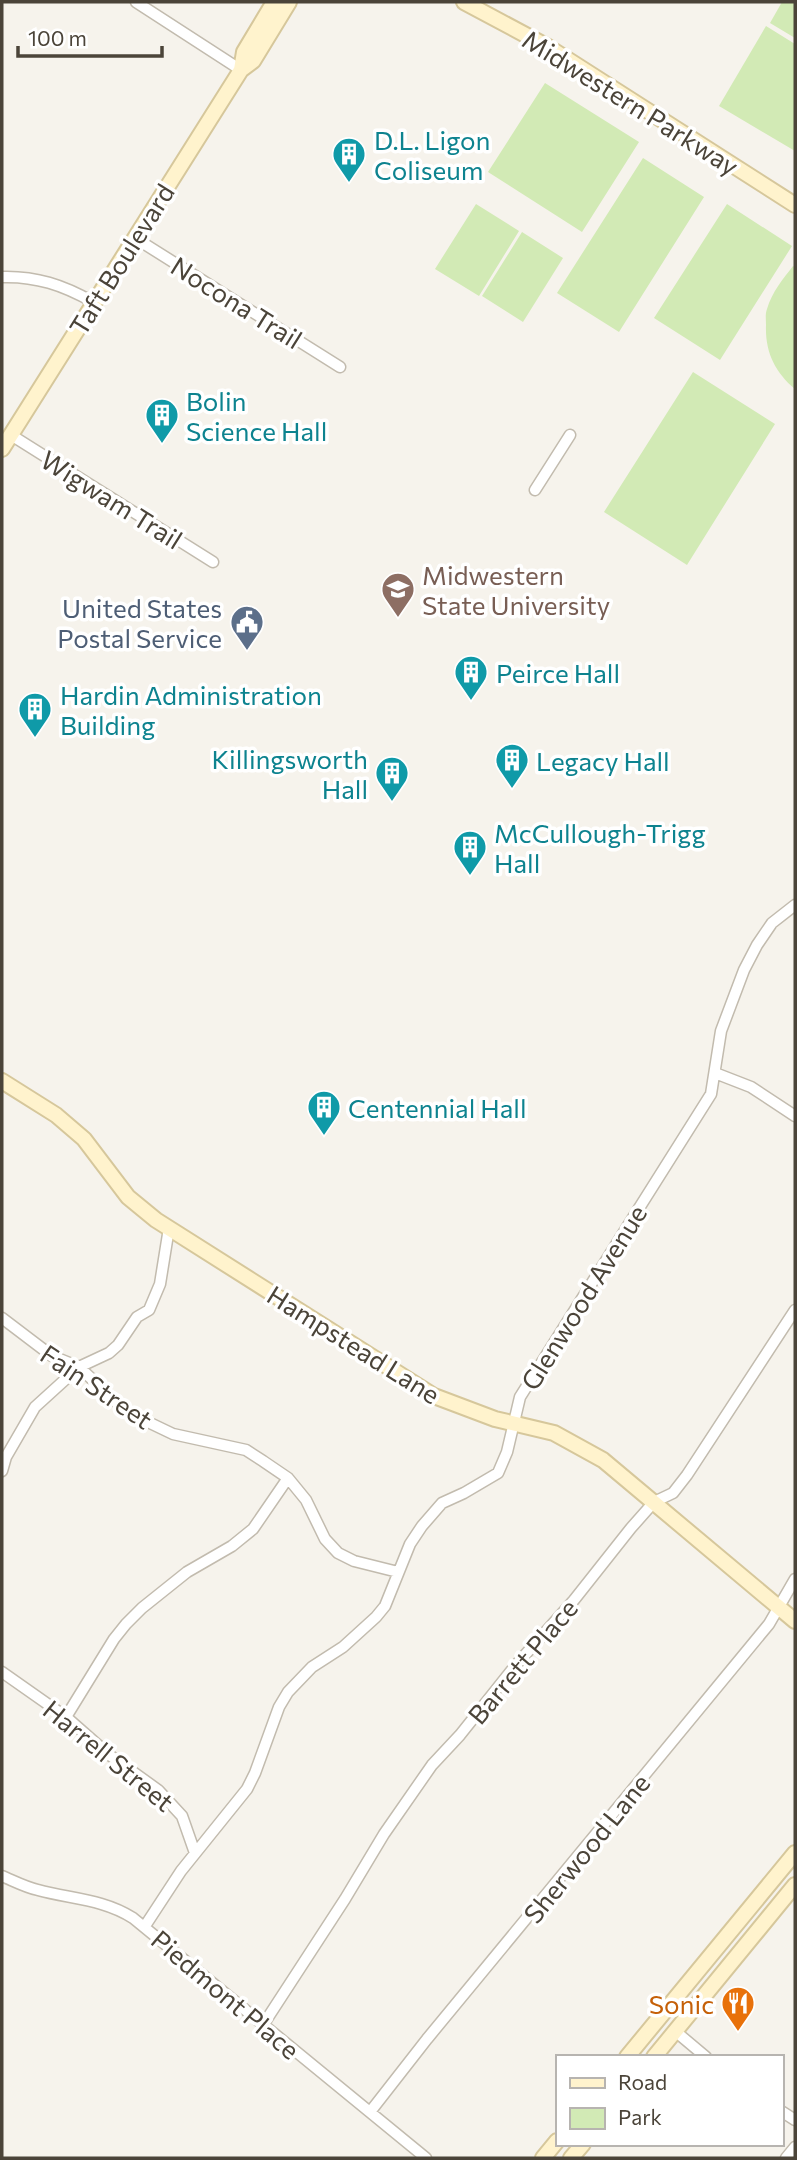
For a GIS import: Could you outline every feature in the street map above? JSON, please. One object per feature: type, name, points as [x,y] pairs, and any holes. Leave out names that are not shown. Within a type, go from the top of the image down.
[{"type":"street","points":[[135,2],[241,70]]},
{"type":"street","name":"Taft Boulevard","points":[[241,70],[244,52],[274,2]]},
{"type":"street","name":"Taft Boulevard","points":[[2,449],[241,70],[253,61],[289,2]]},
{"type":"street","points":[[261,48],[297,2]]},
{"type":"street","name":"Midwestern Parkway","points":[[464,2],[559,54],[795,205]]},
{"type":"street","name":"Nocona Trail","points":[[135,238],[340,367]]},
{"type":"street","points":[[2,277],[23,276],[47,280],[93,302]]},
{"type":"street","name":"Wigwam Trail","points":[[11,435],[213,562]]},
{"type":"street","points":[[535,490],[570,435]]},
{"type":"street","name":"Glenwood Avenue","points":[[145,1926],[195,1853],[247,1789],[278,1707],[288,1692],[312,1667],[343,1647],[385,1606],[416,1535],[442,1503],[498,1473],[503,1465],[520,1397],[710,1094],[722,1031],[744,970],[772,923],[795,905]]},
{"type":"street","points":[[715,1073],[751,1087],[795,1116]]},
{"type":"street","name":"Hampstead Lane","points":[[2,1081],[56,1115],[85,1139],[128,1197],[149,1215],[427,1392],[444,1401],[554,1433],[603,1460],[795,1621]]},
{"type":"street","points":[[2,1471],[6,1457],[35,1407],[79,1367],[109,1353],[118,1345],[137,1317],[149,1310],[160,1284],[169,1228]]},
{"type":"street","name":"Barrett Place","points":[[263,2025],[408,1797],[631,1528],[654,1502],[673,1493],[795,1310]]},
{"type":"street","name":"Fain Street","points":[[2,1318],[52,1356],[79,1367],[127,1412],[173,1434],[246,1450],[288,1478],[306,1500],[326,1539],[338,1553],[354,1562],[398,1572]]},
{"type":"street","points":[[66,1717],[114,1639],[126,1625],[142,1608],[187,1572],[232,1546],[253,1529],[288,1478]]},
{"type":"street","name":"Sherwood Lane","points":[[370,2112],[760,1635],[795,1578]]},
{"type":"street","name":"Harrell Street","points":[[2,1672],[66,1717],[108,1754],[159,1790],[182,1816],[195,1853]]},
{"type":"street","points":[[629,2055],[795,1853]]},
{"type":"street","points":[[656,2055],[795,1884],[781,1871]]},
{"type":"street","name":"Piedmont Place","points":[[2,1876],[36,1890],[78,1897],[114,1907],[145,1926],[426,2158]]},
{"type":"street","points":[[660,2017],[704,2055]]},
{"type":"street","points":[[543,2158],[556,2142]]},
{"type":"street","points":[[786,2158],[795,2147]]},
{"type":"green space","points":[[782,2],[795,2],[795,38],[770,23]]},
{"type":"green space","points":[[766,26],[795,44],[795,151],[719,106]]},
{"type":"green space","points":[[545,83],[639,142],[582,232],[488,172]]},
{"type":"green space","points":[[643,158],[704,197],[619,332],[557,293]]},
{"type":"green space","points":[[476,204],[519,231],[479,296],[435,269]]},
{"type":"green space","points":[[727,204],[792,246],[720,360],[654,318]]},
{"type":"green space","points":[[522,232],[563,258],[523,322],[482,296]]},
{"type":"green space","points":[[793,266],[795,389],[782,376],[773,361],[766,335],[766,311],[778,286]]},
{"type":"green space","points":[[693,372],[775,424],[687,565],[604,512]]},
{"type":"place","name":"D.L. Ligon Coliseum","points":[[349,184]]},
{"type":"place","name":"Bolin Science Hall","points":[[162,445]]},
{"type":"place","name":"Midwestern State University","points":[[398,619]]},
{"type":"place","name":"United States Postal Service","points":[[247,652]]},
{"type":"place","name":"Peirce Hall","points":[[471,702]]},
{"type":"place","name":"Hardin Administration Building","points":[[35,739]]},
{"type":"place","name":"Legacy Hall","points":[[512,790]]},
{"type":"place","name":"Killingsworth Hall","points":[[392,803]]},
{"type":"place","name":"McCullough-Trigg Hall","points":[[470,877]]},
{"type":"place","name":"Centennial Hall","points":[[324,1137]]},
{"type":"place","name":"Sonic","points":[[738,2033]]}]
